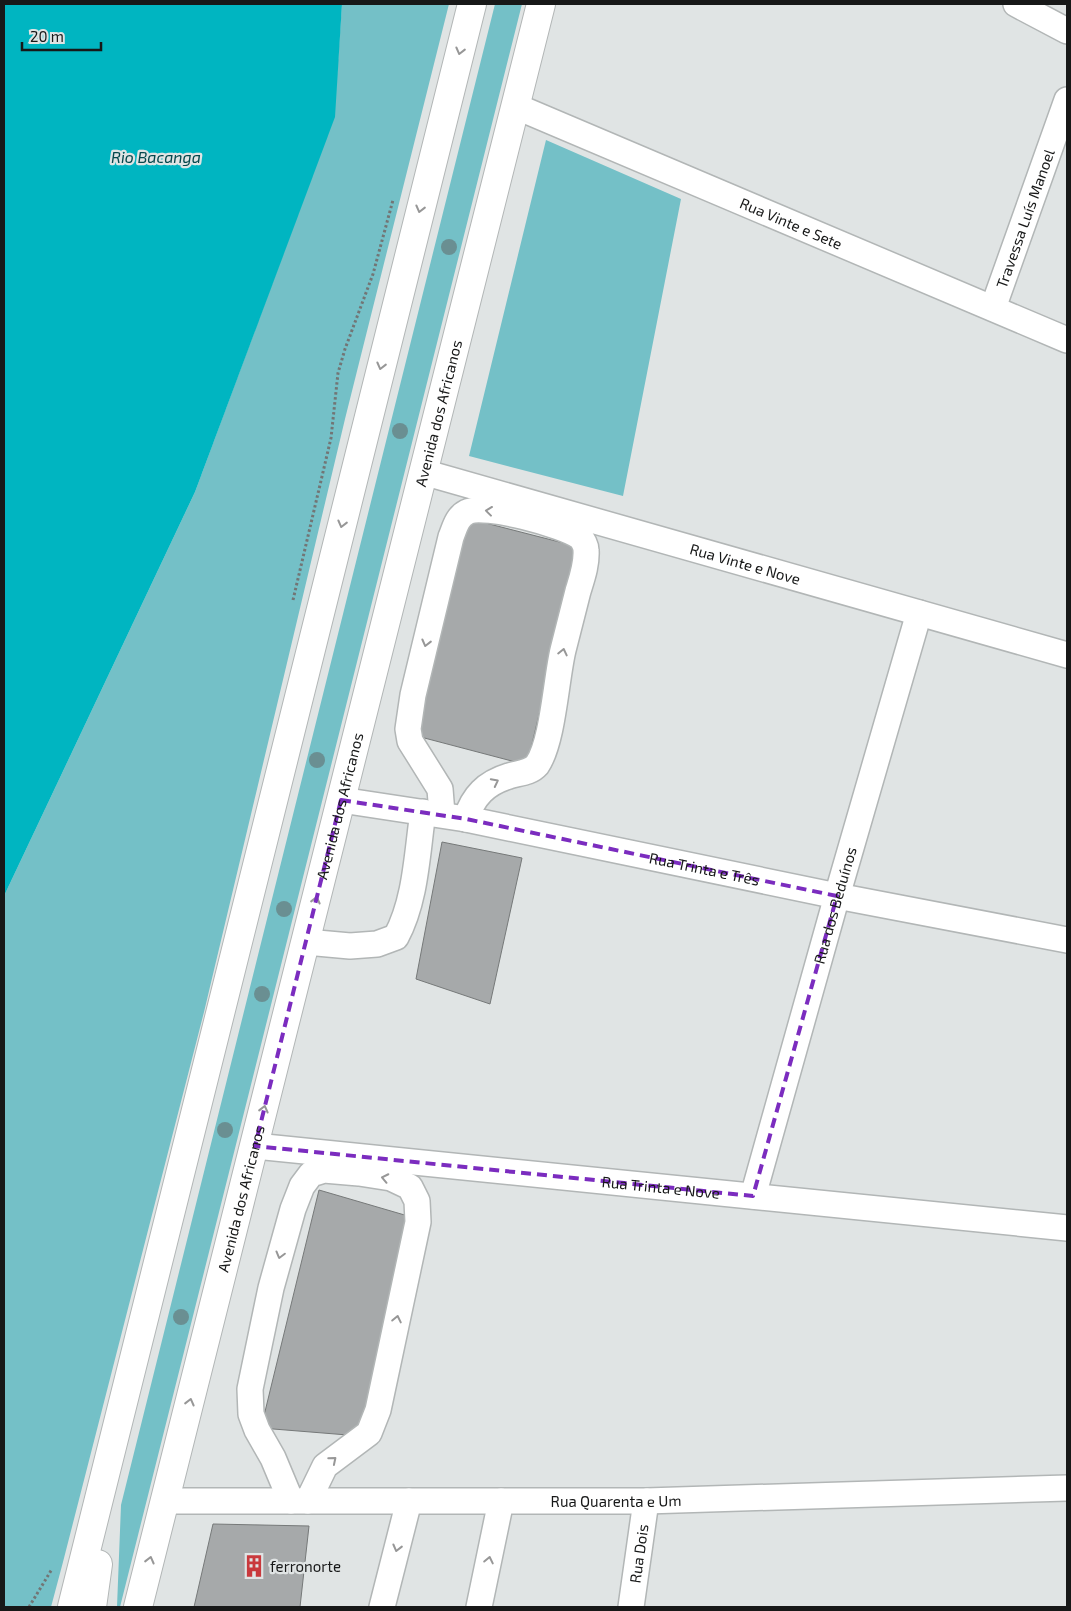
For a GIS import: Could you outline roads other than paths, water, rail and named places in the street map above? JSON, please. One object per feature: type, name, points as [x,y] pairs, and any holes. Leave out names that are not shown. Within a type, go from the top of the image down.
[{"type":"main road","points":[[72,1607],[472,4]]},
{"type":"main road","name":"Avenida dos Africanos","points":[[138,1607],[541,4]]},
{"type":"main road","points":[[92,1607],[115,1433]]},
{"type":"street","points":[[1016,4],[1067,31]]},
{"type":"street","name":"Travessa Luís Manoel","points":[[993,308],[1067,100]]},
{"type":"street","name":"Rua Vinte e Sete","points":[[515,106],[1067,340]]},
{"type":"street","name":"Rua Vinte e Nove","points":[[423,472],[1067,654]]},
{"type":"street","points":[[306,942],[350,946],[378,944],[396,937],[404,921],[440,789],[410,741],[408,729],[413,695],[451,536],[460,516],[469,510],[484,510],[531,518],[581,538],[586,548],[584,569],[562,652],[546,743],[536,766],[526,772],[492,783],[480,792],[470,805],[466,819]]},
{"type":"street","name":"Rua dos Beduínos","points":[[753,1196],[919,613]]},
{"type":"street","name":"Rua Trinta e Três","points":[[341,800],[466,819],[837,896],[1067,940]]},
{"type":"street","name":"Rua Trinta e Nove","points":[[254,1146],[1067,1228]]},
{"type":"street","points":[[324,1170],[391,1178],[410,1187],[417,1201],[418,1222],[378,1410],[369,1433],[325,1466],[300,1501],[257,1430],[251,1414],[250,1389],[271,1288],[293,1209],[302,1186],[311,1174],[324,1170]]},
{"type":"street","name":"Rua Quarenta e Um","points":[[165,1501],[646,1501],[1067,1488]]},
{"type":"street","points":[[382,1607],[409,1501]]},
{"type":"street","points":[[478,1607],[501,1501]]},
{"type":"street","name":"Rua Dois","points":[[631,1607],[646,1501]]},
{"type":"water","name":"Rio Bacanga","points":[[4,4],[342,4],[335,117],[195,492],[4,896]]},
{"type":"place","name":"ferronorte","points":[[254,1566]]}]
